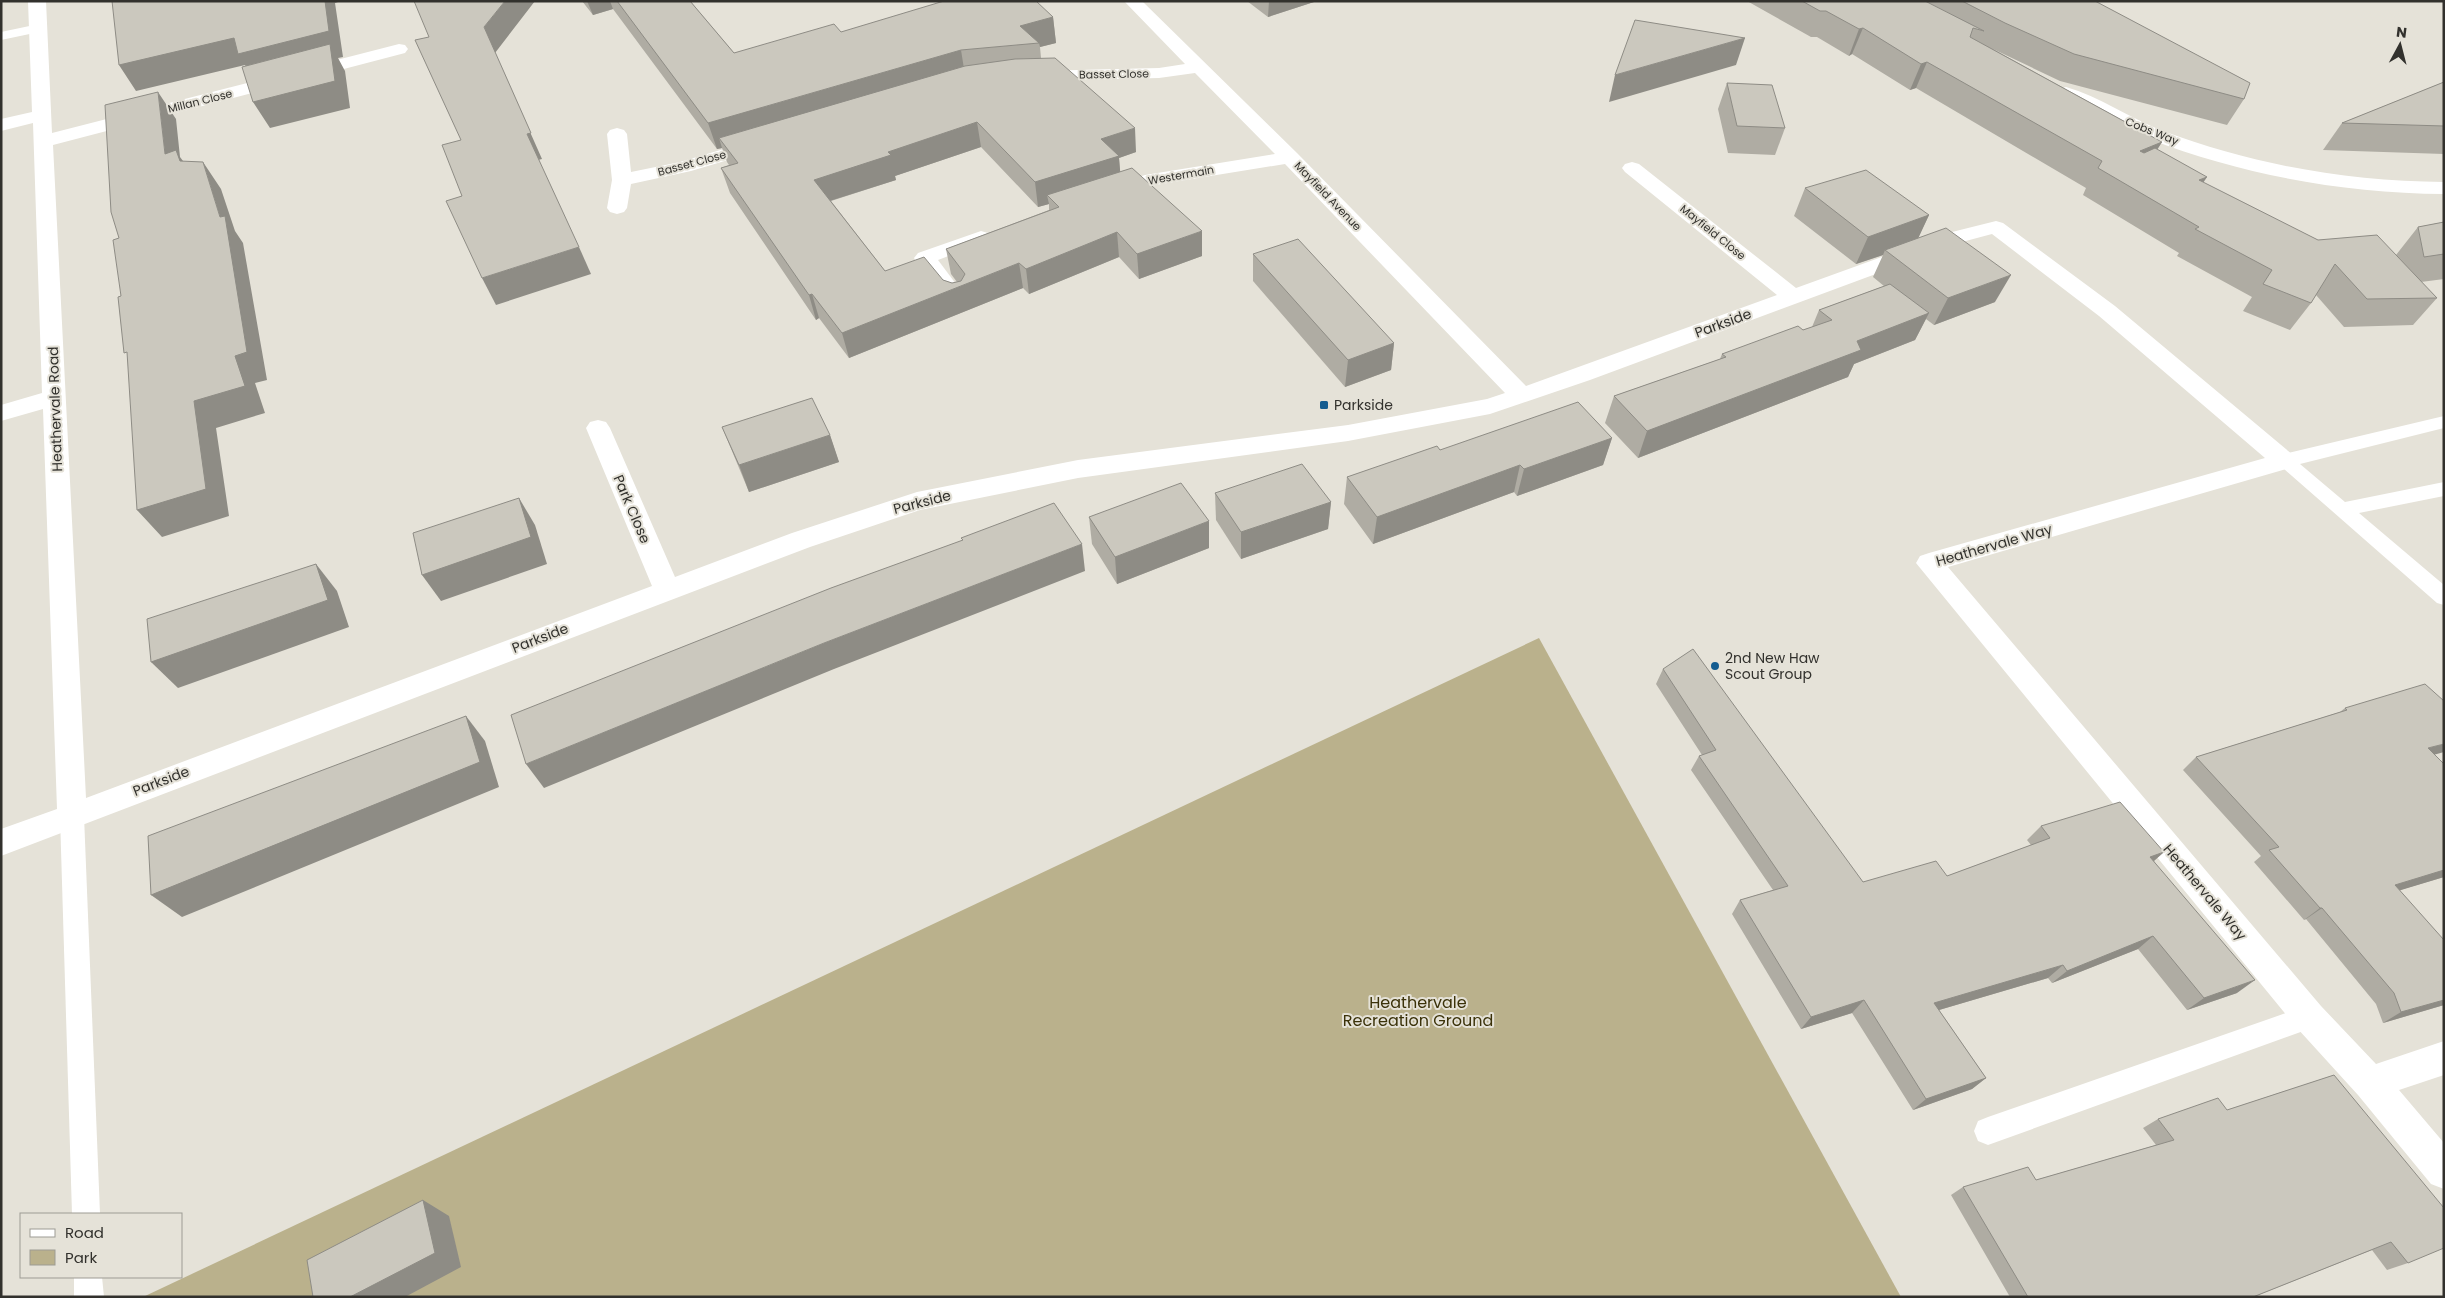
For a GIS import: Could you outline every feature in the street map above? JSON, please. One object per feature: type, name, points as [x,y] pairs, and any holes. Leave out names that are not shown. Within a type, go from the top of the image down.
[{"type":"street","name":"Heathervale Road","points":[[37,1],[72,816]]},
{"type":"street","name":"Mayfield Avenue","points":[[1132,1],[1290,157],[1521,395]]},
{"type":"street","name":"Millan Close","points":[[44,141],[355,53],[398,49]]},
{"type":"street","name":"Basset Close","points":[[1018,76],[1159,73],[1200,67]]},
{"type":"street","name":"Cobs Way","points":[[2048,84],[2154,134],[2235,162],[2314,178],[2409,189],[2444,188]]},
{"type":"street","points":[[1,125],[42,115]]},
{"type":"street","points":[[617,134],[622,180],[617,208]]},
{"type":"street","name":"Basset Close","points":[[622,180],[684,167],[776,139]]},
{"type":"street","name":"Westermain","points":[[1090,198],[1145,181],[1290,157]]},
{"type":"street","name":"Mayfield Close","points":[[1632,168],[1793,297]]},
{"type":"street","name":"Parkside","points":[[1,843],[667,590],[801,540],[917,501],[1078,469],[1357,432],[1490,406],[1582,375],[1955,238],[1996,226],[2054,268],[2136,334],[2284,461]]},
{"type":"street","points":[[957,299],[925,258],[999,230]]},
{"type":"street","points":[[1,413],[54,398]]},
{"type":"street","name":"Park Close","points":[[598,428],[667,590]]},
{"type":"street","name":"Heathervale Way","points":[[2284,461],[1930,563],[2309,1017],[2370,1083],[2444,1171]]},
{"type":"street","points":[[2370,1083],[2444,1058]]},
{"type":"lane","points":[[1,36],[39,28]]},
{"type":"lane","points":[[2284,461],[2444,422]]},
{"type":"lane","points":[[2284,461],[2444,597]]},
{"type":"lane","points":[[2342,510],[2444,489]]},
{"type":"lane","points":[[72,816],[86,1213]]},
{"type":"lane","points":[[1988,1131],[2309,1017]]},
{"type":"lane","points":[[88,1278],[89,1297]]},
{"type":"green space","name":"Heathervale Recreation Ground","points":[[1539,638],[1901,1297],[143,1297]]},
{"type":"building","points":[[112,1],[325,1],[329,31],[238,54],[234,38],[119,65]]},
{"type":"building","points":[[414,1],[505,1],[484,27],[531,133],[527,134],[579,247],[482,278],[446,201],[462,196],[442,145],[461,140],[415,40],[429,37]]},
{"type":"building","points":[[617,1],[690,1],[734,53],[834,24],[841,32],[944,1],[1036,1],[1053,17],[1020,26],[1039,43],[961,50],[708,123]]},
{"type":"building","points":[[1802,1],[1925,1],[1984,31],[1973,28],[1970,37],[2162,142],[2140,151],[2144,153],[2155,148],[2207,177],[2199,180],[2318,240],[2377,235],[2437,298],[2367,299],[2335,264],[2311,303],[2263,284],[2272,270],[2195,229],[2199,227],[2098,168],[2102,161],[1927,62],[1921,64],[1863,28],[1859,29],[1826,11],[1820,11]]},
{"type":"building","points":[[1962,1],[2095,1],[2250,83],[2244,99],[2074,54]]},
{"type":"building","points":[[1635,20],[1745,38],[1615,75]]},
{"type":"building","points":[[330,44],[335,81],[253,102],[242,67]]},
{"type":"building","points":[[1055,58],[1135,128],[1101,139],[1119,156],[1035,182],[977,122],[888,152],[891,155],[814,180],[885,271],[924,257],[943,280],[952,283],[961,281],[965,274],[946,249],[1059,207],[1047,195],[1132,168],[1202,231],[1137,254],[1117,232],[1026,269],[1019,263],[842,333],[812,294],[809,295],[721,168],[738,163],[719,138],[965,66],[1015,59]]},
{"type":"building","points":[[2444,82],[2444,126],[2342,123]]},
{"type":"building","points":[[1727,83],[1772,85],[1785,128],[1737,126]]},
{"type":"building","points":[[158,92],[165,154],[176,150],[180,161],[203,162],[220,217],[225,216],[247,352],[235,356],[245,386],[194,401],[206,489],[137,510],[127,352],[124,353],[118,297],[121,296],[113,240],[119,238],[111,212],[105,105]]},
{"type":"building","points":[[1866,170],[1929,215],[1868,237],[1805,188]]},
{"type":"building","points":[[2444,222],[2444,254],[2424,257],[2418,227]]},
{"type":"building","points":[[1946,228],[2011,275],[1948,298],[1885,250]]},
{"type":"building","points":[[1298,239],[1394,343],[1348,360],[1253,254]]},
{"type":"building","points":[[1890,284],[1929,313],[1857,341],[1861,350],[1647,431],[1614,396],[1726,357],[1722,354],[1798,326],[1803,330],[1832,320],[1819,310]]},
{"type":"building","points":[[812,398],[830,435],[739,465],[722,427]]},
{"type":"building","points":[[1578,402],[1612,438],[1524,469],[1520,465],[1377,517],[1347,477],[1437,446],[1440,450]]},
{"type":"building","points":[[1302,464],[1331,502],[1241,532],[1215,493]]},
{"type":"building","points":[[1181,483],[1209,521],[1115,557],[1089,517]]},
{"type":"building","points":[[519,498],[531,537],[422,575],[413,533]]},
{"type":"building","points":[[1054,503],[1082,544],[824,643],[526,764],[511,715],[831,588],[963,540],[961,538]]},
{"type":"building","points":[[316,564],[328,600],[151,662],[147,619]]},
{"type":"building","points":[[1693,649],[1863,882],[1936,861],[1947,876],[2050,838],[2041,826],[2120,802],[2164,852],[2150,857],[2255,980],[2204,998],[2153,936],[2067,971],[2063,965],[1934,1003],[1986,1078],[1926,1099],[1864,1000],[1811,1017],[1740,900],[1788,886],[1699,756],[1716,750],[1663,669]]},
{"type":"building","points":[[2425,684],[2444,701],[2444,744],[2428,748],[2444,764],[2444,870],[2395,885],[2444,940],[2444,1000],[2401,1012],[2394,993],[2322,908],[2269,850],[2279,847],[2196,757]]},
{"type":"building","points":[[466,716],[480,762],[151,895],[148,836]]},
{"type":"building","points":[[2334,1075],[2444,1208],[2444,1248],[2408,1263],[2391,1242],[2253,1297],[2028,1297],[1963,1187],[2028,1167],[2036,1180],[2174,1140],[2158,1119],[2218,1098],[2227,1110]]},
{"type":"building","points":[[423,1200],[435,1253],[350,1297],[313,1297],[307,1260]]},
{"type":"place","name":"Parkside","points":[[1324,405]]},
{"type":"place","name":"2nd New Haw Scout Group","points":[[1715,666]]}]
